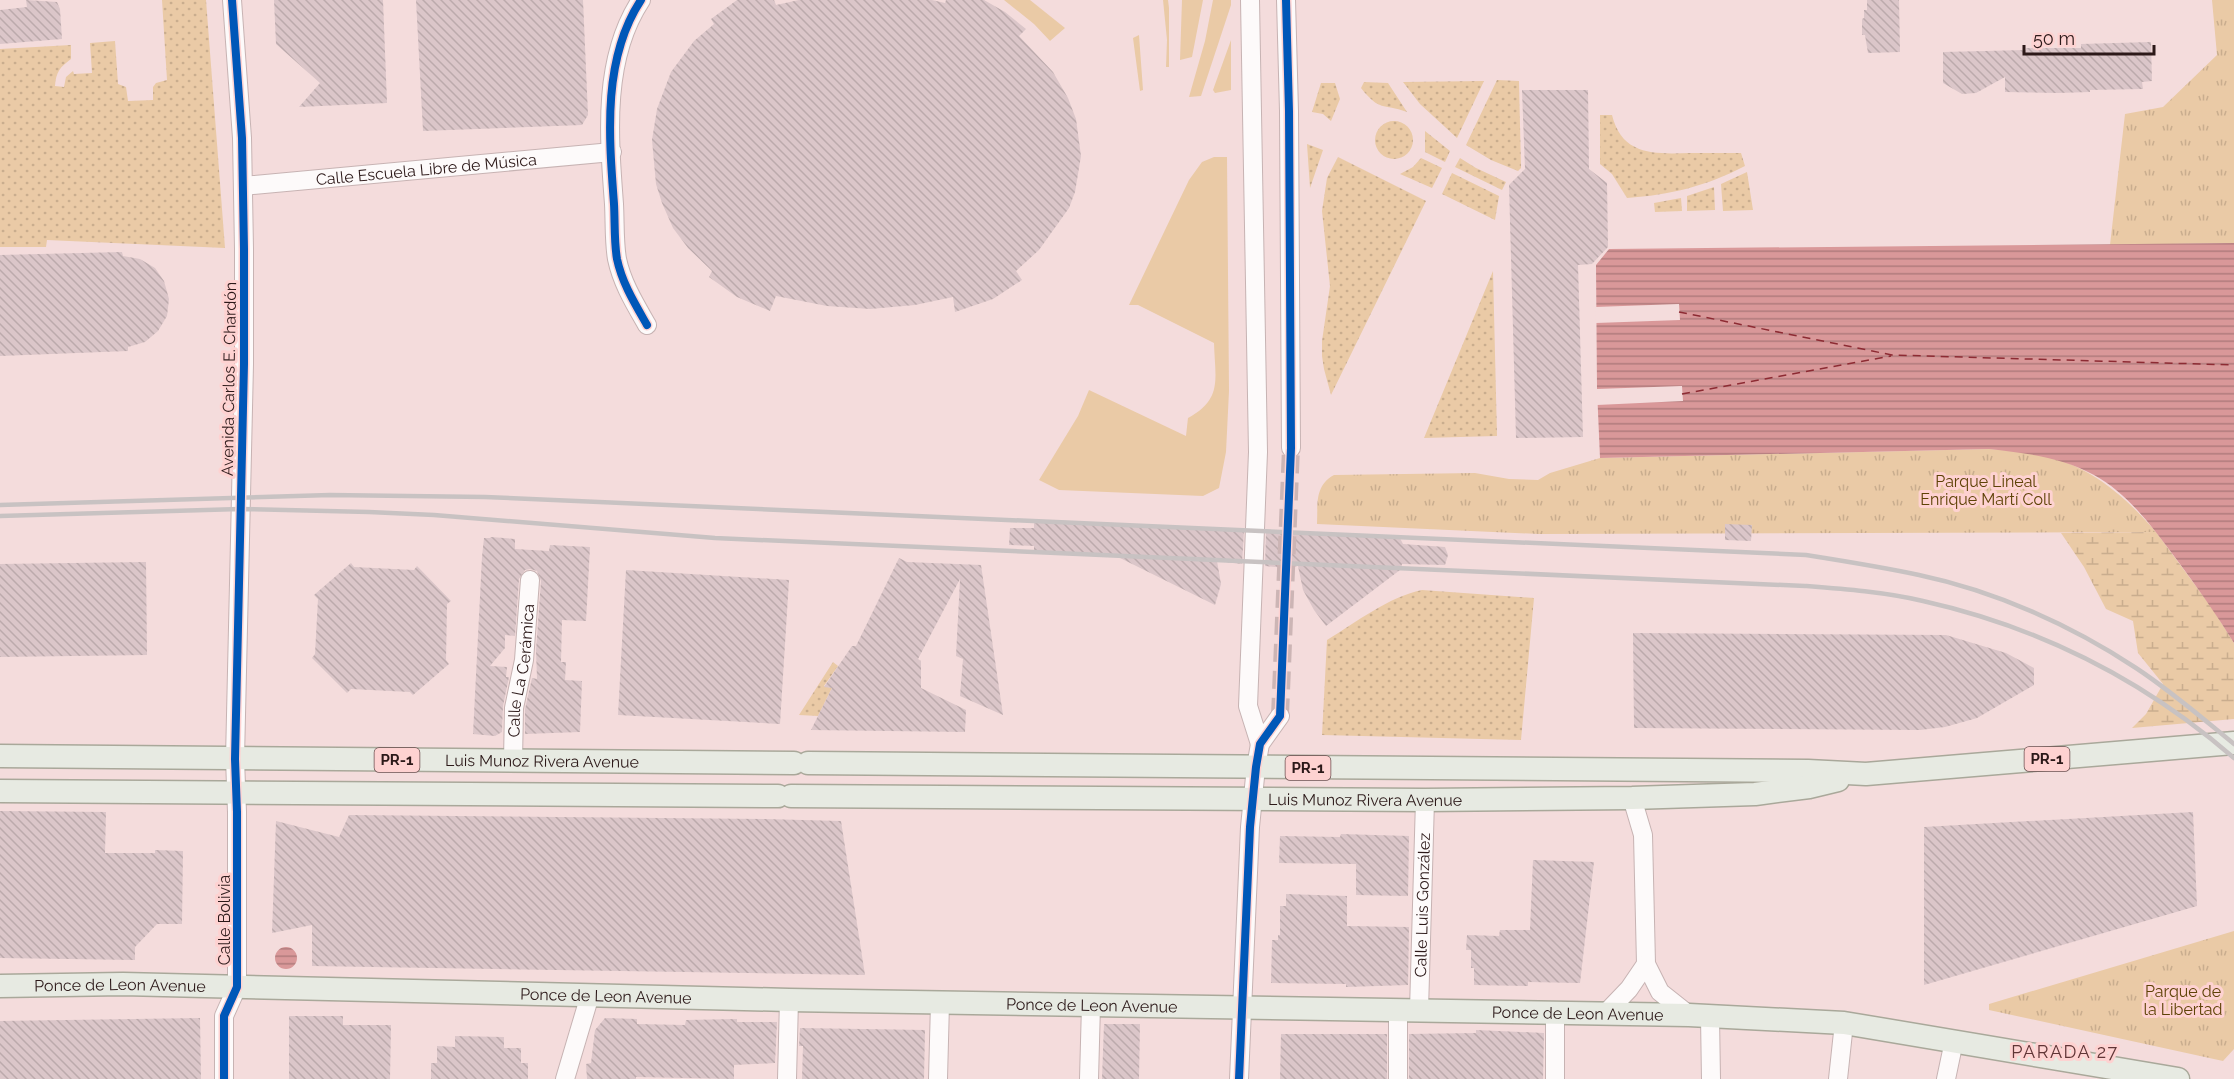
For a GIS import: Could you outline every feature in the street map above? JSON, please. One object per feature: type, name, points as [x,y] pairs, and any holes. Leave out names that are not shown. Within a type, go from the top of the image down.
[{"type":"main road","name":"Luis Munoz Rivera Avenue","points":[[0,756],[1256,768],[1808,779],[2234,743]]},
{"type":"main road","name":"Luis Munoz Rivera Avenue","points":[[0,791],[1425,801],[1755,794],[1808,779]]},
{"type":"main road","name":"Ponce de Leon Avenue","points":[[0,986],[123,984],[789,1000],[1700,1016],[1844,1023],[2178,1079]]},
{"type":"street","name":"Avenida Carlos E. Chardón","points":[[232,0],[243,186],[244,364],[235,759]]},
{"type":"street","points":[[641,0],[633,12],[616,58],[611,93],[612,152],[617,258],[625,285],[647,325]]},
{"type":"street","points":[[1250,0],[1258,452],[1248,706],[1260,744]]},
{"type":"street","points":[[1286,0],[1291,448]]},
{"type":"street","name":"Calle Escuela Libre de Música","points":[[243,186],[612,152]]},
{"type":"street","name":"Calle La Cerámica","points":[[513,760],[514,708],[524,660],[530,580]]},
{"type":"street","points":[[1239,1079],[1252,799],[1260,744],[1280,716]]},
{"type":"street","name":"Calle Bolivia","points":[[224,1079],[224,1017],[237,987],[235,759]]},
{"type":"street","points":[[1632,798],[1643,835],[1646,964],[1659,992],[1700,1016],[1711,1079]]},
{"type":"street","name":"Calle Luis González","points":[[1398,1079],[1408,1011],[1425,801]]},
{"type":"street","points":[[1605,1014],[1629,989],[1646,964]]},
{"type":"street","points":[[565,1079],[590,995]]},
{"type":"street","points":[[787,1079],[789,1000]]},
{"type":"street","points":[[938,1079],[939,1003]]},
{"type":"street","points":[[1089,1079],[1091,1005]]},
{"type":"street","points":[[1555,1013],[1556,1079]]},
{"type":"street","points":[[1838,1079],[1844,1023]]},
{"type":"street","points":[[1946,1079],[1954,1041]]},
{"type":"green space","points":[[162,0],[206,0],[225,248],[47,240],[46,247],[0,247],[0,49],[71,45],[71,59],[59,70],[56,77],[55,86],[64,87],[66,77],[73,71],[74,74],[92,73],[90,43],[115,41],[118,84],[126,87],[128,101],[153,100],[153,87],[156,83],[167,80]]},
{"type":"green space","points":[[1004,0],[1030,0],[1065,28],[1050,41],[1034,24]]},
{"type":"green space","points":[[1163,0],[1168,0],[1169,8],[1169,67],[1166,67],[1167,40]]},
{"type":"green space","points":[[1182,0],[1203,0],[1192,57],[1180,60]]},
{"type":"green space","points":[[1213,0],[1231,0],[1231,5],[1201,96],[1189,97],[1205,41]]},
{"type":"green space","points":[[2212,0],[2234,0],[2234,243],[2110,245],[2125,114],[2163,107],[2217,55]]},
{"type":"green space","points":[[1139,35],[1143,90],[1140,91],[1133,38]]},
{"type":"green space","points":[[1231,40],[1231,90],[1215,93],[1213,90]]},
{"type":"green space","points":[[1497,80],[1519,81],[1521,168],[1518,171],[1491,160],[1466,145]]},
{"type":"green space","points":[[1484,81],[1457,138],[1420,104],[1403,82]]},
{"type":"green space","points":[[1364,82],[1388,83],[1407,112],[1377,104],[1361,88]]},
{"type":"green space","points":[[1321,83],[1335,83],[1340,99],[1331,121],[1323,114],[1312,112]]},
{"type":"green space","points":[[1600,115],[1612,115],[1623,138],[1642,150],[1664,153],[1741,153],[1745,166],[1717,179],[1688,188],[1658,195],[1627,198],[1612,174],[1600,164]]},
{"type":"green space","points":[[1394,121],[1408,126],[1413,140],[1408,154],[1394,159],[1380,154],[1375,140],[1380,126]]},
{"type":"green space","points":[[1425,131],[1450,151],[1445,162],[1425,152]]},
{"type":"green space","points":[[1307,144],[1323,150],[1310,188]]},
{"type":"green space","points":[[1214,157],[1227,157],[1229,391],[1226,452],[1219,488],[1203,496],[1059,490],[1039,480],[1078,416],[1089,390],[1186,436],[1188,418],[1199,411],[1212,395],[1215,378],[1214,343],[1138,305],[1129,305],[1189,180],[1202,162]]},
{"type":"green space","points":[[1338,157],[1426,201],[1331,395],[1322,356],[1330,286],[1322,211],[1327,178]]},
{"type":"green space","points":[[1421,158],[1442,168],[1432,188],[1400,174],[1413,167]]},
{"type":"green space","points":[[1460,158],[1506,182],[1502,190],[1455,167]]},
{"type":"green space","points":[[1747,172],[1753,210],[1723,211],[1721,184]]},
{"type":"green space","points":[[1452,173],[1499,196],[1495,220],[1442,194]]},
{"type":"green space","points":[[1714,187],[1715,210],[1687,211],[1687,196]]},
{"type":"green space","points":[[1681,198],[1682,211],[1655,212],[1654,203]]},
{"type":"green space","points":[[1493,271],[1497,436],[1424,438]]},
{"type":"green space","name":"Parque Lineal Enrique Martí Coll","points":[[1989,449],[2024,452],[2071,464],[2117,493],[2156,532],[1539,534],[1317,524],[1320,490],[1334,475],[1475,473],[1509,479],[1538,480],[1550,473],[1600,458]]},
{"type":"green space","points":[[2156,532],[2212,608],[2234,643],[2234,719],[2132,728],[2146,714],[2163,684],[2138,653],[2133,621],[2106,609],[2084,567],[2061,533]]},
{"type":"green space","points":[[1422,590],[1534,598],[1521,740],[1322,735],[1327,640],[1385,604]]},
{"type":"green space","points":[[833,662],[838,666],[824,686],[832,688],[818,716],[799,715]]},
{"type":"green space","name":"Parque de la Libertad","points":[[2234,931],[2234,1049],[2223,1061],[1989,1010],[1989,1004]]},
{"type":"shaded area","points":[[2234,243],[2234,643],[2177,560],[2130,502],[2094,475],[2056,460],[1989,449],[1600,458],[1596,265],[1609,249]]},
{"type":"shaded area","points":[[286,947],[296,954],[297,958],[290,968],[286,969],[276,962],[275,958],[282,948]]},
{"type":"pier","points":[[1679,304],[1680,320],[1596,323],[1595,307]]},
{"type":"pier","points":[[1682,386],[1683,401],[1597,405],[1597,389]]},
{"type":"building","points":[[26,0],[57,2],[60,9],[62,39],[0,44],[0,10],[27,7]]},
{"type":"building","points":[[274,0],[383,0],[387,103],[299,107],[320,83],[276,44]]},
{"type":"building","points":[[416,0],[583,0],[588,115],[582,125],[423,131]]},
{"type":"building","points":[[737,0],[774,0],[776,5],[799,0],[932,0],[945,3],[946,0],[984,0],[1005,12],[1026,29],[1019,36],[1053,72],[1068,98],[1076,119],[1081,156],[1075,192],[1069,208],[1039,250],[1016,271],[1022,280],[993,299],[955,312],[953,297],[915,305],[870,309],[827,306],[776,296],[770,311],[737,297],[709,277],[712,271],[688,248],[673,228],[662,203],[656,184],[652,140],[657,109],[671,72],[694,41],[714,24],[711,19]]},
{"type":"building","points":[[1867,0],[1899,0],[1900,52],[1868,53],[1865,35],[1862,35],[1862,19],[1864,10],[1867,10]]},
{"type":"building","points":[[2151,42],[2152,81],[2142,82],[2143,89],[2058,93],[2005,92],[2005,77],[1976,93],[1962,94],[1943,83],[1943,52],[2081,48],[2081,44]]},
{"type":"building","points":[[1522,90],[1588,90],[1589,169],[1607,183],[1608,247],[1592,264],[1578,265],[1583,437],[1516,438],[1509,185],[1525,169]]},
{"type":"building","points":[[122,252],[123,256],[140,259],[155,268],[164,281],[169,299],[167,316],[158,331],[145,342],[128,347],[128,351],[0,356],[0,255]]},
{"type":"building","points":[[1034,522],[1244,531],[1242,564],[1217,561],[1221,584],[1215,605],[1118,557],[1034,553],[1034,546],[1009,545],[1010,528],[1034,528]]},
{"type":"building","points":[[1725,524],[1752,525],[1751,541],[1725,540]]},
{"type":"building","points":[[1266,532],[1400,538],[1403,544],[1445,547],[1448,555],[1445,565],[1402,564],[1400,570],[1326,626],[1303,590],[1298,566],[1286,568],[1265,566]]},
{"type":"building","points":[[484,538],[515,539],[515,549],[549,551],[550,545],[590,547],[586,621],[562,620],[561,662],[566,662],[565,680],[582,681],[580,732],[525,734],[525,709],[532,678],[537,679],[536,650],[541,581],[537,571],[530,569],[525,570],[519,579],[515,636],[505,635],[505,648],[490,666],[507,667],[506,677],[509,677],[503,706],[502,732],[495,736],[473,734],[482,557]]},
{"type":"building","points":[[899,558],[907,562],[981,565],[1003,715],[960,696],[963,659],[956,656],[960,579],[918,659],[921,661],[921,688],[966,710],[965,732],[811,730],[832,688],[824,687],[852,646],[856,646]]},
{"type":"building","points":[[146,562],[147,655],[0,657],[0,564]]},
{"type":"building","points":[[351,563],[354,567],[414,570],[417,566],[451,601],[447,604],[446,660],[449,664],[413,695],[410,692],[351,689],[347,693],[312,658],[315,654],[318,599],[314,595]]},
{"type":"building","points":[[626,570],[789,580],[780,724],[618,715]]},
{"type":"building","points":[[1633,633],[1946,635],[2006,653],[2034,668],[2034,685],[1977,718],[1945,727],[1920,730],[1634,728]]},
{"type":"building","points":[[0,811],[106,812],[105,853],[183,851],[182,924],[157,924],[135,947],[135,960],[0,958]]},
{"type":"building","points":[[2193,812],[2197,906],[1924,985],[1924,827]]},
{"type":"building","points":[[349,815],[841,821],[865,975],[312,966],[312,925],[272,933],[276,821],[339,837]]},
{"type":"building","points":[[1341,834],[1409,836],[1408,896],[1356,895],[1356,864],[1279,863],[1280,836],[1340,837]]},
{"type":"building","points":[[1533,860],[1594,862],[1580,983],[1528,982],[1528,986],[1474,985],[1471,950],[1466,950],[1467,935],[1499,936],[1500,930],[1530,930]]},
{"type":"building","points":[[1286,894],[1347,896],[1347,926],[1409,927],[1408,985],[1346,987],[1346,984],[1271,983],[1272,940],[1278,940],[1278,935],[1280,935],[1280,906],[1286,906]]},
{"type":"building","points":[[289,1016],[343,1016],[343,1025],[391,1025],[390,1079],[289,1079]]},
{"type":"building","points":[[200,1018],[201,1079],[0,1079],[0,1021]]},
{"type":"building","points":[[605,1018],[637,1019],[637,1024],[685,1025],[686,1020],[737,1019],[737,1022],[777,1022],[775,1063],[734,1065],[734,1079],[636,1077],[636,1079],[587,1079],[586,1064],[591,1063],[595,1030]]},
{"type":"building","points":[[1104,1024],[1140,1024],[1139,1079],[1102,1079]]},
{"type":"building","points":[[800,1028],[925,1030],[924,1079],[802,1079],[803,1046],[799,1046]]},
{"type":"building","points":[[1476,1030],[1544,1033],[1543,1079],[1409,1079],[1409,1034],[1476,1033]]},
{"type":"building","points":[[1281,1034],[1387,1034],[1387,1079],[1280,1079]]},
{"type":"building","points":[[455,1036],[504,1037],[504,1048],[521,1048],[521,1063],[528,1063],[528,1079],[431,1079],[431,1063],[437,1063],[437,1046],[455,1047]]},
{"type":"ferry route","points":[[1679,312],[1892,355],[2234,365]]},
{"type":"ferry route","points":[[1682,394],[1891,356]]},
{"type":"tunnel","points":[[1280,716],[1291,448]]},
{"type":"railway","points":[[0,505],[330,495],[485,497],[1806,555],[1919,575],[1976,590],[2032,611],[2111,652],[2136,668],[2174,695],[2234,744]]},
{"type":"railway","points":[[0,516],[240,509],[369,512],[434,515],[715,538],[1805,586],[1864,591],[1923,601],[1966,612],[2049,642],[2127,681],[2164,704],[2234,758]]},
{"type":"cycle path","points":[[224,1079],[224,1016],[237,987],[235,759],[244,364],[242,138],[232,0]]},
{"type":"cycle path","points":[[641,0],[628,23],[620,47],[614,73],[610,126],[617,259],[626,285],[647,325]]},
{"type":"cycle path","points":[[1239,1079],[1250,827],[1256,767],[1260,744],[1280,716],[1291,448],[1286,0]]},
{"type":"district","name":"PARADA 27","points":[[2065,1051]]}]
